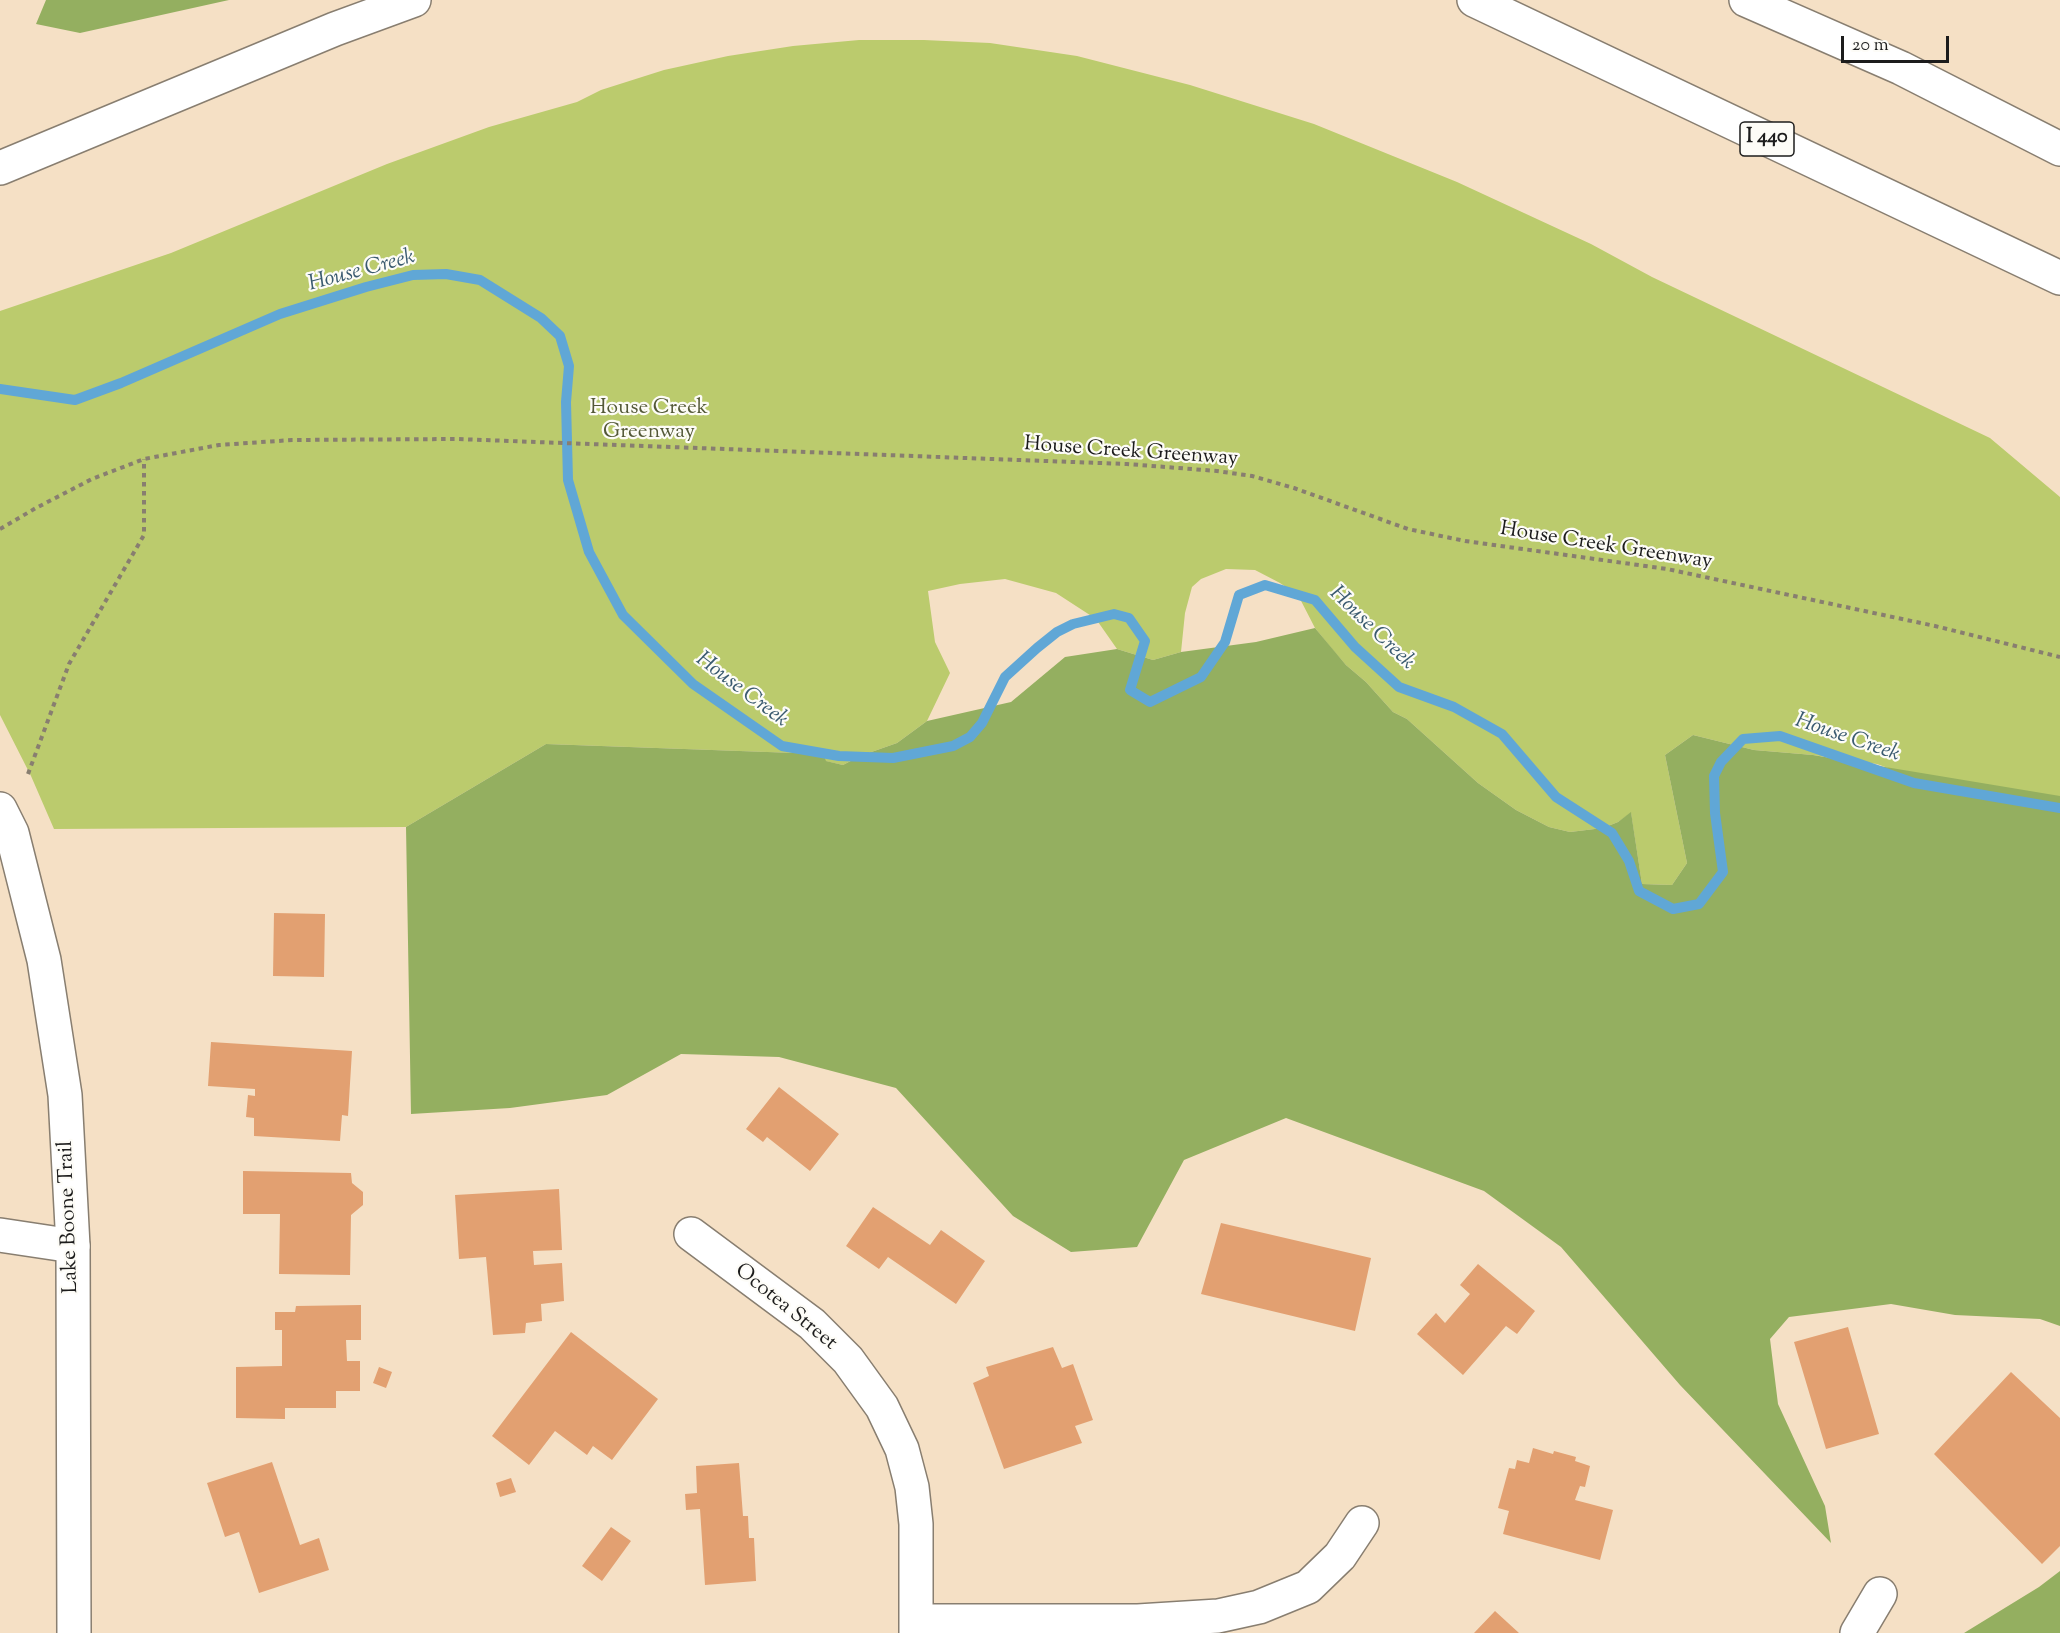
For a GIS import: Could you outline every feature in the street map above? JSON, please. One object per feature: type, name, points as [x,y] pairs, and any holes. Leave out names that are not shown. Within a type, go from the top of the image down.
[{"type":"main road","points":[[0,168],[324,34],[414,0]]},
{"type":"main road","name":"I 440","points":[[1474,0],[2060,278]]},
{"type":"main road","points":[[1746,0],[1901,68],[2060,149]]},
{"type":"main road","name":"Lake Boone Trail","points":[[0,809],[12,834],[44,960],[65,1095],[73,1246],[74,1633]]},
{"type":"main road","name":"Ocotea Street","points":[[691,1234],[812,1324],[848,1360],[882,1407],[902,1449],[912,1486],[916,1524],[916,1627]]},
{"type":"main road","points":[[0,1235],[73,1246]]},
{"type":"main road","points":[[916,1627],[1138,1621],[1218,1616],[1259,1607],[1308,1587],[1340,1556],[1362,1523]]},
{"type":"main road","points":[[1857,1633],[1880,1594]]},
{"type":"path","name":"House Creek Greenway","points":[[0,530],[92,479],[144,459],[219,445],[292,440],[456,439],[1127,464],[1252,476],[1294,488],[1408,529],[1465,541],[1679,572],[1935,626],[2060,657]]},
{"type":"path","points":[[28,774],[69,664],[144,535],[144,459]]},
{"type":"green space","points":[[46,0],[229,0],[80,33],[36,24]]},
{"type":"green space","name":"House Creek Greenway","points":[[859,40],[990,43],[1077,56],[1190,85],[1314,124],[1457,182],[1591,244],[1652,277],[1990,438],[2060,497],[2060,797],[1933,784],[1877,764],[1754,750],[1693,735],[1665,755],[1687,863],[1672,885],[1642,884],[1631,813],[1603,828],[1570,832],[1549,827],[1516,810],[1478,783],[1407,719],[1393,712],[1366,682],[1346,665],[1315,628],[1298,595],[1255,570],[1226,569],[1201,579],[1192,587],[1185,613],[1181,652],[1153,660],[1117,649],[1096,619],[1056,593],[1005,579],[960,584],[928,591],[935,642],[950,673],[927,721],[897,743],[860,756],[843,765],[825,761],[822,754],[546,744],[406,827],[54,829],[31,776],[0,715],[0,311],[171,253],[387,164],[489,127],[577,102],[601,90],[664,70],[728,56],[793,46]]},
{"type":"green space","points":[[1315,628],[1346,665],[1366,682],[1393,712],[1407,719],[1478,783],[1516,810],[1549,827],[1570,832],[1603,828],[1618,822],[1631,812],[1642,884],[1672,885],[1687,863],[1665,755],[1693,735],[1754,750],[1813,755],[2060,796],[2060,1326],[2040,1319],[1955,1315],[1891,1304],[1789,1317],[1770,1339],[1778,1404],[1825,1506],[1831,1543],[1680,1385],[1561,1247],[1484,1191],[1286,1118],[1184,1160],[1137,1247],[1071,1252],[1013,1216],[896,1088],[779,1057],[681,1054],[607,1095],[510,1108],[411,1114],[406,827],[546,744],[823,754],[826,761],[843,765],[860,756],[897,743],[927,721],[1011,702],[1065,657],[1117,649],[1153,660],[1181,652],[1256,642]]},
{"type":"green space","points":[[2060,1571],[2060,1633],[1964,1633],[2039,1587]]},
{"type":"building","points":[[274,913],[325,914],[324,977],[273,976]]},
{"type":"building","points":[[211,1042],[352,1051],[348,1116],[342,1115],[340,1141],[254,1136],[254,1118],[246,1117],[248,1095],[255,1096],[255,1089],[208,1086]]},
{"type":"building","points":[[779,1087],[839,1134],[810,1171],[767,1137],[763,1142],[746,1129]]},
{"type":"building","points":[[243,1171],[351,1173],[352,1183],[363,1192],[363,1205],[351,1215],[350,1275],[279,1274],[280,1214],[243,1214]]},
{"type":"building","points":[[559,1189],[562,1250],[533,1251],[534,1265],[562,1263],[564,1301],[541,1304],[542,1321],[526,1323],[525,1333],[493,1335],[486,1257],[459,1259],[455,1195]]},
{"type":"building","points":[[873,1207],[930,1245],[941,1230],[985,1261],[956,1304],[888,1257],[879,1269],[846,1246]]},
{"type":"building","points":[[1221,1223],[1371,1258],[1355,1331],[1201,1294]]},
{"type":"building","points":[[1478,1264],[1535,1311],[1517,1334],[1506,1326],[1463,1375],[1417,1334],[1436,1313],[1445,1323],[1470,1294],[1460,1285]]},
{"type":"building","points":[[361,1305],[361,1340],[346,1340],[347,1361],[360,1361],[360,1391],[336,1391],[336,1408],[285,1408],[285,1419],[236,1418],[236,1367],[282,1366],[282,1330],[275,1330],[275,1312],[295,1312],[296,1306]]},
{"type":"building","points":[[1848,1327],[1879,1434],[1826,1449],[1794,1342]]},
{"type":"building","points":[[571,1332],[658,1399],[612,1460],[593,1446],[587,1455],[555,1431],[529,1465],[492,1436]]},
{"type":"building","points":[[1053,1347],[1062,1368],[1073,1364],[1093,1420],[1075,1426],[1082,1443],[1004,1469],[973,1383],[989,1376],[986,1367]]},
{"type":"building","points":[[379,1367],[392,1372],[386,1388],[373,1383]]},
{"type":"building","points":[[2011,1372],[2060,1418],[2060,1546],[2042,1564],[1934,1454]]},
{"type":"building","points":[[1533,1448],[1576,1457],[1575,1461],[1590,1466],[1585,1487],[1580,1486],[1575,1500],[1613,1510],[1600,1560],[1503,1534],[1509,1511],[1498,1508],[1509,1468],[1515,1469],[1517,1460],[1529,1463]]},
{"type":"building","points":[[272,1462],[300,1545],[319,1538],[329,1570],[259,1593],[239,1532],[225,1537],[207,1483]]},
{"type":"building","points":[[739,1463],[743,1516],[748,1516],[749,1538],[754,1538],[756,1581],[705,1585],[700,1509],[686,1510],[685,1494],[697,1493],[696,1466]]},
{"type":"building","points":[[511,1478],[516,1492],[500,1497],[496,1483]]},
{"type":"building","points":[[611,1527],[631,1541],[602,1581],[582,1566]]},
{"type":"building","points":[[1495,1611],[1519,1633],[1474,1633]]},
{"type":"waterway","name":"House Creek","points":[[0,389],[75,400],[121,383],[280,314],[366,287],[413,275],[446,274],[480,280],[541,318],[560,336],[569,366],[566,402],[568,480],[589,552],[623,615],[693,684],[782,746],[839,756],[893,758],[953,746],[970,737],[982,723],[1005,677],[1037,648],[1057,632],[1073,624],[1114,614],[1129,618],[1145,641],[1130,690],[1150,702],[1201,677],[1225,642],[1239,595],[1265,585],[1315,600],[1355,647],[1399,687],[1454,707],[1502,734],[1556,797],[1612,833],[1629,861],[1639,891],[1673,909],[1699,904],[1723,872],[1715,813],[1714,776],[1721,762],[1743,739],[1780,736],[1914,783],[2060,808]]}]
